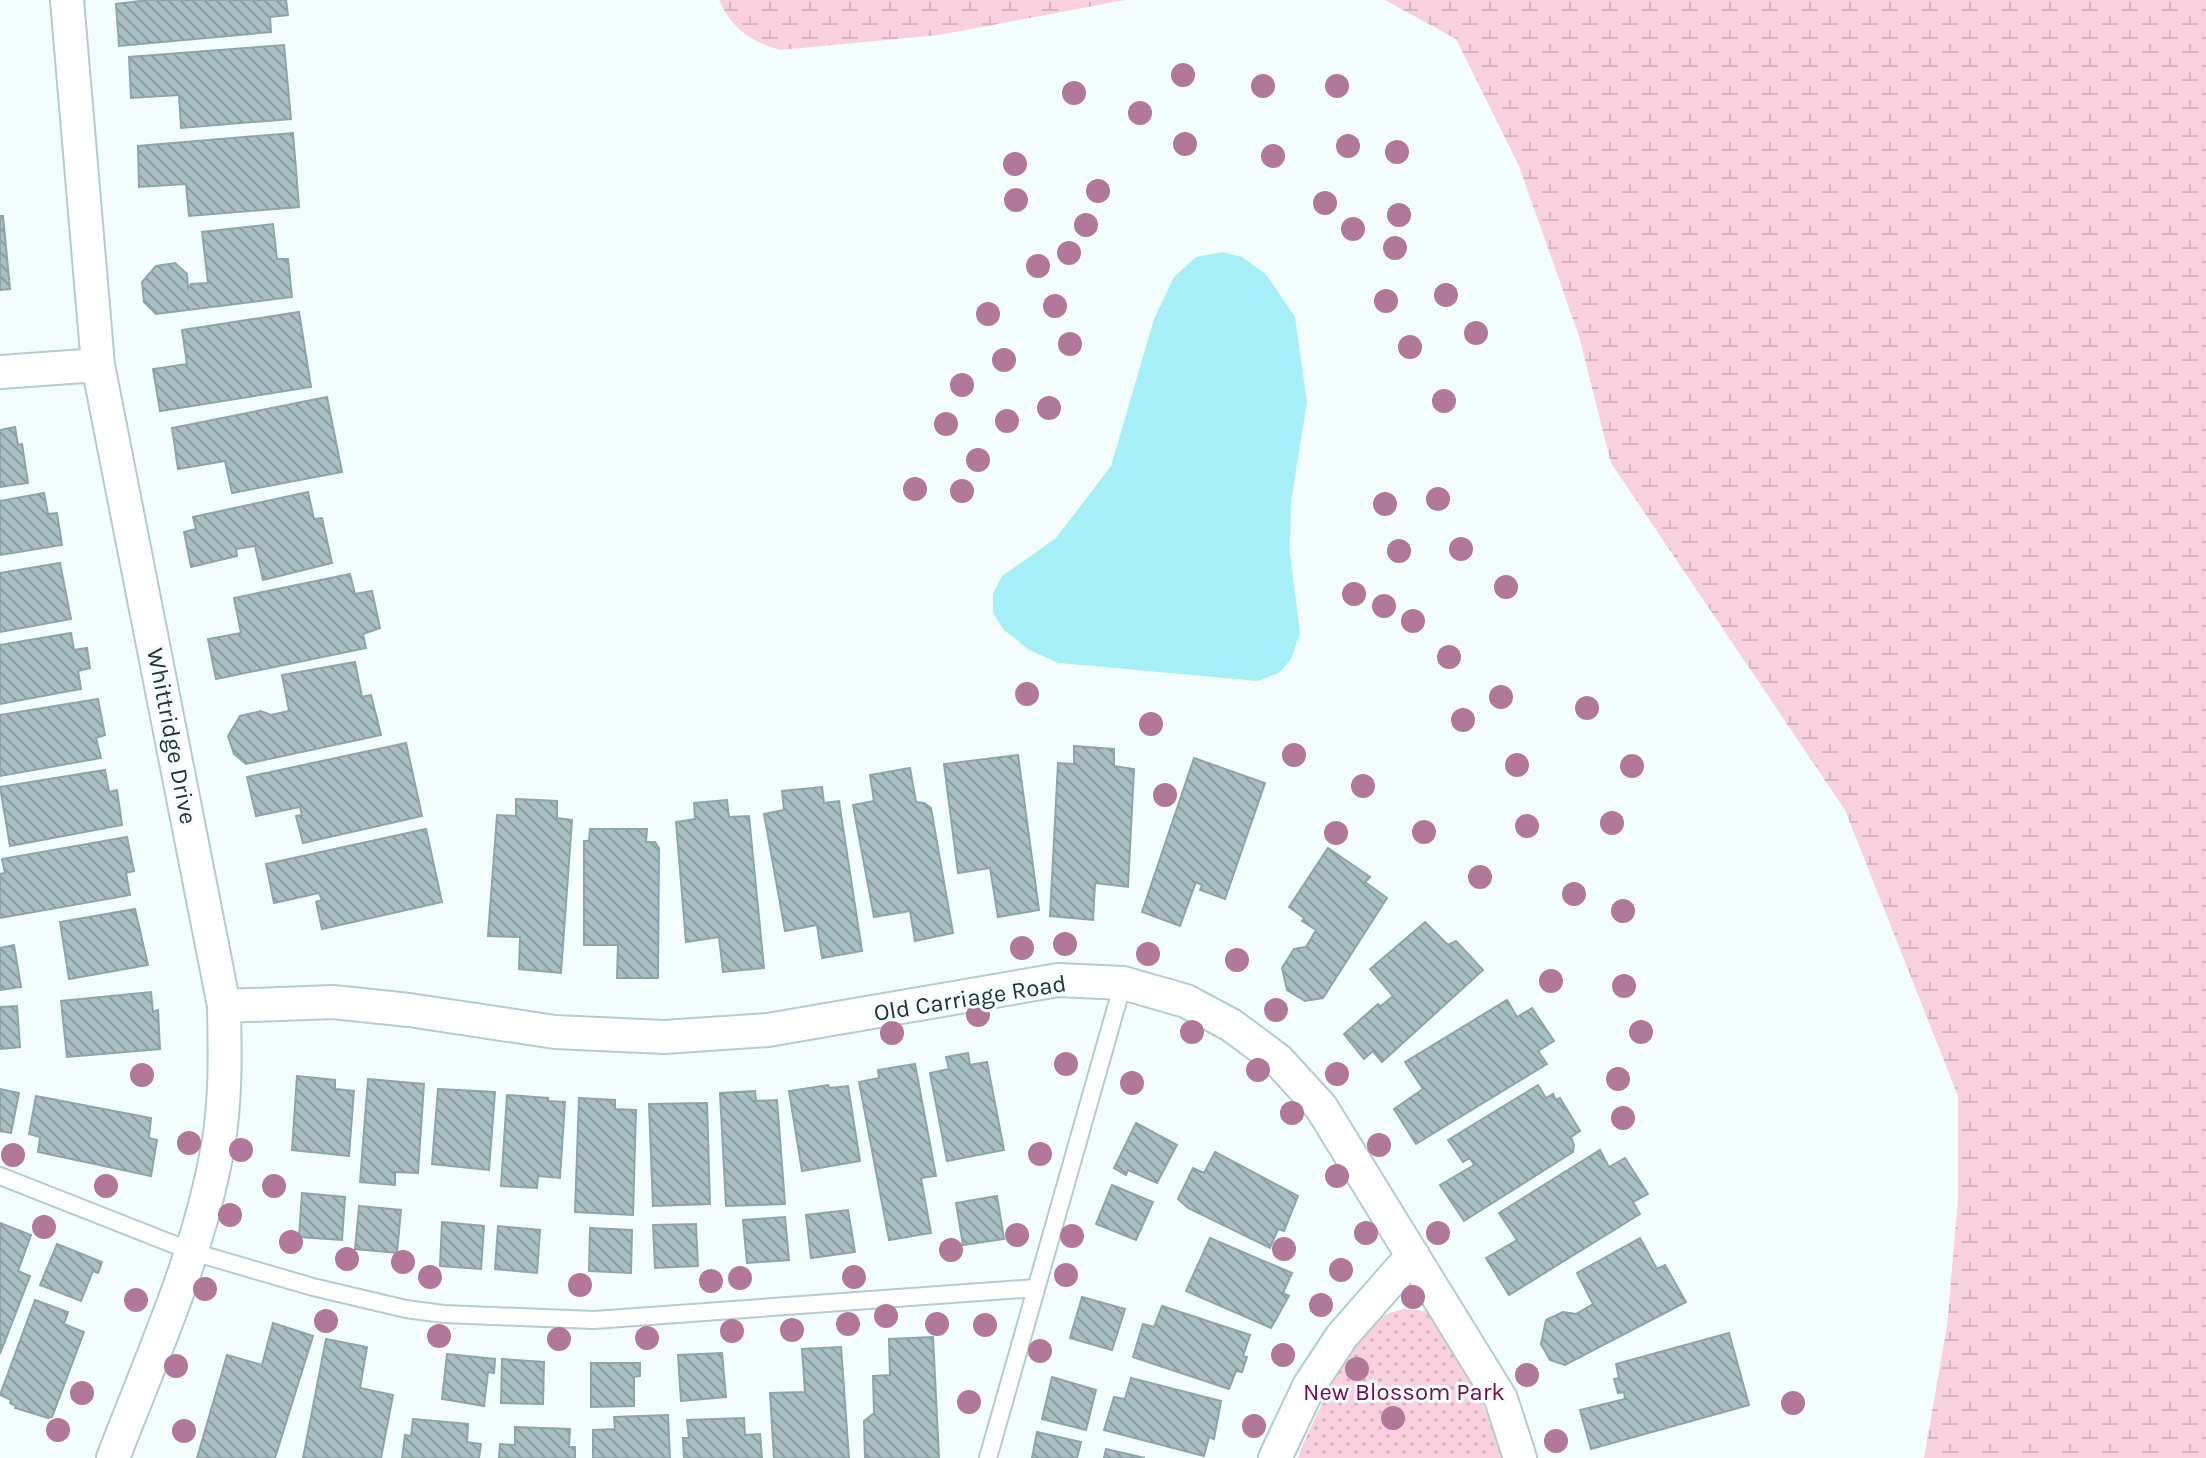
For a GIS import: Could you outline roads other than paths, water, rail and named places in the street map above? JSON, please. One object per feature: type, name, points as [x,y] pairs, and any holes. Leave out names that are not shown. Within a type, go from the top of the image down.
[{"type":"street","name":"Whittridge Drive","points":[[67,0],[98,365],[224,1006],[226,1074],[218,1145],[193,1252],[113,1458]]},
{"type":"street","points":[[0,372],[98,365]]},
{"type":"street","name":"Old Carriage Road","points":[[224,1006],[333,1002],[555,1032],[664,1037],[768,1030],[1058,980],[1123,983],[1186,1001],[1231,1025],[1278,1060],[1321,1107],[1501,1399],[1520,1458]]},
{"type":"street","points":[[1275,1458],[1309,1386],[1342,1336],[1413,1255]]},
{"type":"lane","points":[[988,1458],[1123,983]]},
{"type":"lane","points":[[0,1176],[193,1252],[313,1287],[406,1309],[444,1314],[594,1320],[1036,1288]]},
{"type":"water","points":[[1222,252],[1242,257],[1266,274],[1295,317],[1307,402],[1291,502],[1290,553],[1300,633],[1291,659],[1279,673],[1258,681],[1059,663],[1029,650],[1004,630],[993,613],[993,594],[1002,576],[1056,538],[1111,466],[1154,319],[1174,277],[1196,257]]},
{"type":"park label","name":"New Blossom Park","points":[[1404,1392]]}]
